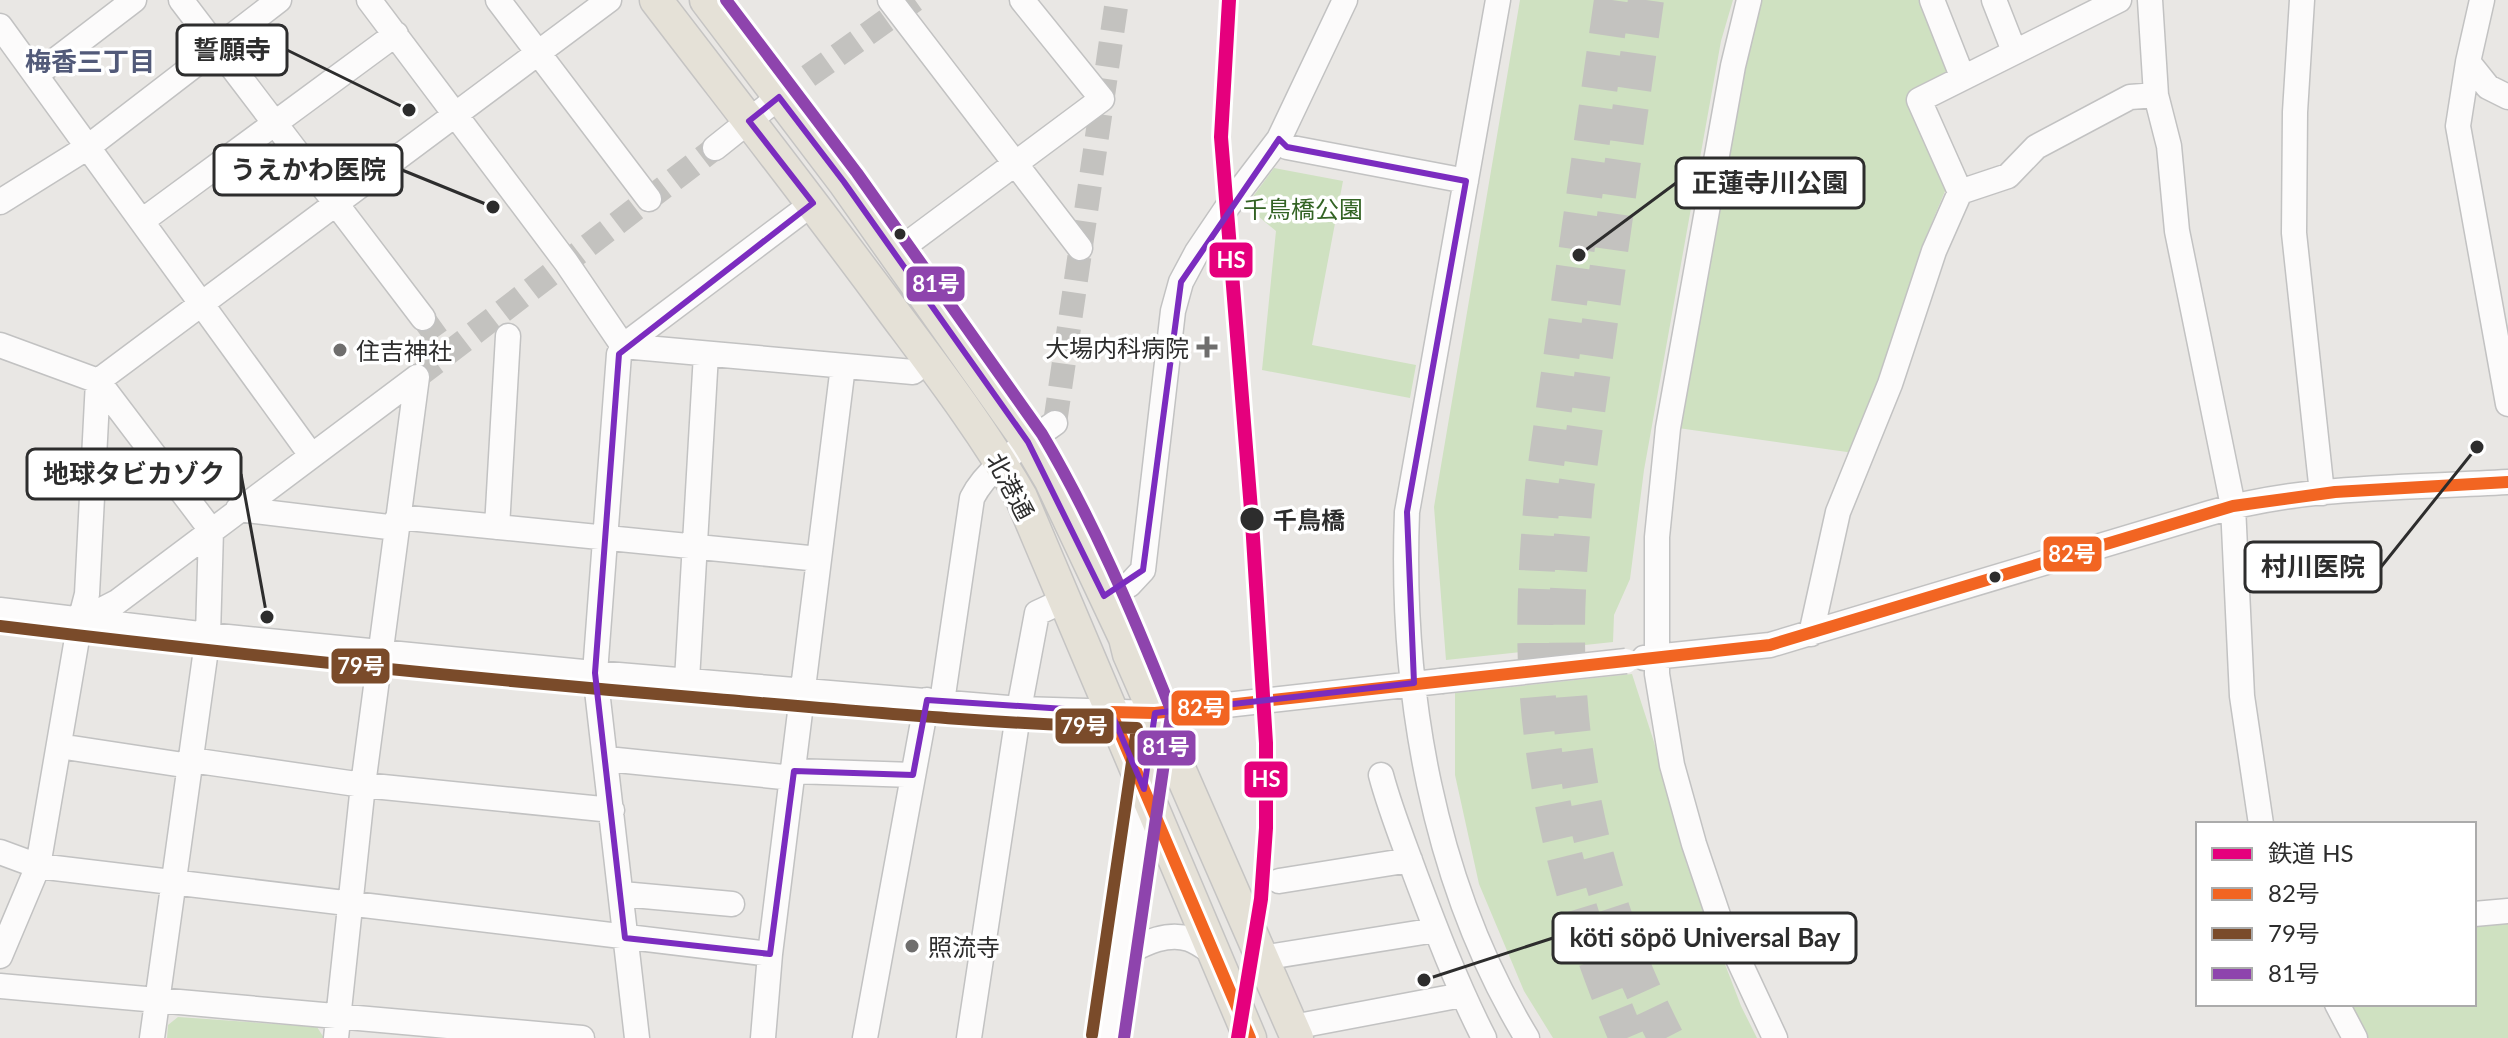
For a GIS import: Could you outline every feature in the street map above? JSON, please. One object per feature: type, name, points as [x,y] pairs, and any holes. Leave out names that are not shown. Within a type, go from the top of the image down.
[{"type":"main road","name":"北港通","points":[[656,0],[813,203],[1002,463],[1021,497],[1250,1038]]},
{"type":"main road","name":"北港通","points":[[706,0],[895,253],[1028,442],[1050,479],[1125,638],[1295,1033]]},
{"type":"street","points":[[36,75],[134,0]]},
{"type":"street","points":[[181,0],[423,318]]},
{"type":"street","points":[[0,202],[88,147],[279,0]]},
{"type":"street","points":[[369,0],[566,262],[623,346]]},
{"type":"street","points":[[498,0],[649,199]]},
{"type":"street","points":[[0,956],[38,866],[87,594],[98,381],[609,0]]},
{"type":"street","points":[[890,0],[1080,248]]},
{"type":"street","points":[[895,253],[1102,99],[1022,0]]},
{"type":"street","points":[[1104,596],[1129,585],[1143,570],[1173,311],[1181,282],[1228,206],[1279,139],[1345,0]]},
{"type":"street","points":[[1498,0],[1407,512],[1407,594],[1420,746],[1443,840],[1478,945],[1506,1004],[1527,1038]]},
{"type":"street","points":[[1749,0],[1733,66],[1668,428],[1657,537],[1657,674],[1672,765],[1694,844],[1719,918],[1775,1038]]},
{"type":"street","points":[[1932,0],[1962,76]]},
{"type":"street","points":[[1994,0],[2014,51]]},
{"type":"street","points":[[2150,0],[2156,95],[2169,146],[2177,231],[2233,506],[2242,696],[2261,822]]},
{"type":"street","points":[[2302,0],[2295,112],[2294,233],[2322,493]]},
{"type":"street","points":[[2482,0],[2458,126],[2508,404]]},
{"type":"street","points":[[1960,192],[1919,100],[2105,3]]},
{"type":"street","points":[[0,26],[311,455]]},
{"type":"street","points":[[142,221],[396,34]]},
{"type":"street","points":[[2468,62],[2488,87],[2508,97]]},
{"type":"street","points":[[1811,634],[1838,512],[1890,384],[1934,251],[1960,192],[2008,176],[2036,147],[2130,97],[2156,95]]},
{"type":"street","points":[[715,148],[779,97]]},
{"type":"street","points":[[1279,139],[1287,147],[1466,181]]},
{"type":"street","points":[[637,1038],[595,673],[619,354],[623,346],[813,203]]},
{"type":"street","points":[[497,527],[508,336]]},
{"type":"street","points":[[0,345],[98,381],[211,530],[208,635],[152,1038]]},
{"type":"street","points":[[623,346],[913,372],[929,359]]},
{"type":"street","points":[[687,680],[706,354]]},
{"type":"street","points":[[763,1038],[770,954],[843,366]]},
{"type":"street","points":[[80,621],[117,602],[417,377],[363,785],[337,1027]]},
{"type":"street","points":[[865,1038],[913,775],[934,701],[972,498],[979,484],[1002,463],[1055,423]]},
{"type":"street","points":[[0,610],[208,635],[595,673],[1019,709],[1155,713],[1770,645],[2233,506],[2277,497],[2322,493],[2508,482]]},
{"type":"street","points":[[238,509],[497,527],[819,559]]},
{"type":"street","points":[[969,1038],[1019,709],[1037,613],[1065,600]]},
{"type":"street","points":[[1108,1038],[1155,713]]},
{"type":"street","points":[[59,746],[363,785],[612,810]]},
{"type":"street","points":[[607,759],[793,775],[913,775]]},
{"type":"street","points":[[1381,775],[1388,804],[1436,930],[1462,995],[1484,1038]]},
{"type":"street","points":[[0,852],[38,866],[770,954]]},
{"type":"street","points":[[1279,881],[1410,860]]},
{"type":"street","points":[[622,894],[732,904]]},
{"type":"street","points":[[2476,914],[2508,911]]},
{"type":"street","points":[[1262,958],[1436,930]]},
{"type":"street","points":[[1122,955],[1148,942],[1171,937],[1190,939],[1216,955]]},
{"type":"street","points":[[0,986],[157,1000],[337,1027],[582,1038]]},
{"type":"street","points":[[1295,1033],[1462,995]]},
{"type":"street","points":[[2338,1006],[2355,1038]]},
{"type":"highlighted area","points":[[779,97],[844,182],[1028,442],[1104,596],[1143,570],[1181,282],[1279,139],[1287,147],[1466,181],[1407,512],[1414,683],[1155,713],[1144,789],[1111,712],[927,700],[913,775],[794,771],[770,954],[625,938],[595,673],[619,354],[813,203],[749,121]]},
{"type":"green space","points":[[1520,0],[1733,0],[1721,41],[1644,470],[1630,579],[1614,615],[1613,642],[1446,660],[1434,507]]},
{"type":"green space","points":[[1762,0],[1924,0],[1952,70],[1913,95],[1948,184],[1925,239],[1890,354],[1854,453],[1678,428],[1744,67]]},
{"type":"green space","name":"千鳥橋公園","points":[[1274,168],[1343,181],[1312,345],[1416,365],[1410,398],[1262,370],[1276,231],[1246,206]]},
{"type":"green space","points":[[1632,674],[1687,865],[1741,1006],[1757,1038],[1553,1038],[1524,991],[1479,884],[1455,775],[1455,693]]},
{"type":"green space","points":[[2508,922],[2508,1038],[2365,1038],[2347,1006],[2476,1006],[2476,925]]},
{"type":"green space","points":[[178,1017],[317,1027],[324,1038],[167,1038],[168,1025]]},
{"type":"tunnel","points":[[779,97],[915,0]]},
{"type":"tunnel","points":[[1055,423],[1117,0]]},
{"type":"tunnel","points":[[1612,0],[1543,486],[1535,645],[1543,743],[1558,829],[1581,914],[1627,1038]]},
{"type":"tunnel","points":[[1646,0],[1576,489],[1569,576],[1568,682],[1581,787],[1606,891],[1623,941],[1666,1038]]},
{"type":"tunnel","points":[[417,377],[715,148]]},
{"type":"tunnel","points":[[423,318],[448,353]]},
{"type":"rail line","name":"HS","points":[[1229,0],[1221,137],[1252,522],[1266,743],[1266,828],[1261,899],[1238,1038]]},
{"type":"transit line","name":"81号","points":[[726,0],[857,173],[1042,434],[1111,568],[1170,707],[1124,1038]]},
{"type":"transit line","name":"82号","points":[[1250,1038],[1111,712],[1155,713],[1770,645],[2233,506],[2335,492],[2508,482]]},
{"type":"transit line","name":"79号","points":[[0,626],[446,675],[926,716],[1137,728],[1092,1035]]},
{"type":"place","name":"誓願寺","points":[[409,110]]},
{"type":"place","name":"うえかわ医院","points":[[493,207]]},
{"type":"place","name":"正蓮寺川公園","points":[[1579,255]]},
{"type":"place","name":"大場内科病院","points":[[1207,347]]},
{"type":"place","name":"住吉神社","points":[[340,350]]},
{"type":"place","name":"村川医院","points":[[2477,447]]},
{"type":"place","name":"千鳥橋","points":[[1252,519]]},
{"type":"place","name":"地球タビカゾク","points":[[267,617]]},
{"type":"place","name":"照流寺","points":[[912,946]]},
{"type":"place","name":"köti söpö Universal Bay","points":[[1424,980]]},
{"type":"district","name":"梅香三丁目","points":[[90,61]]}]
